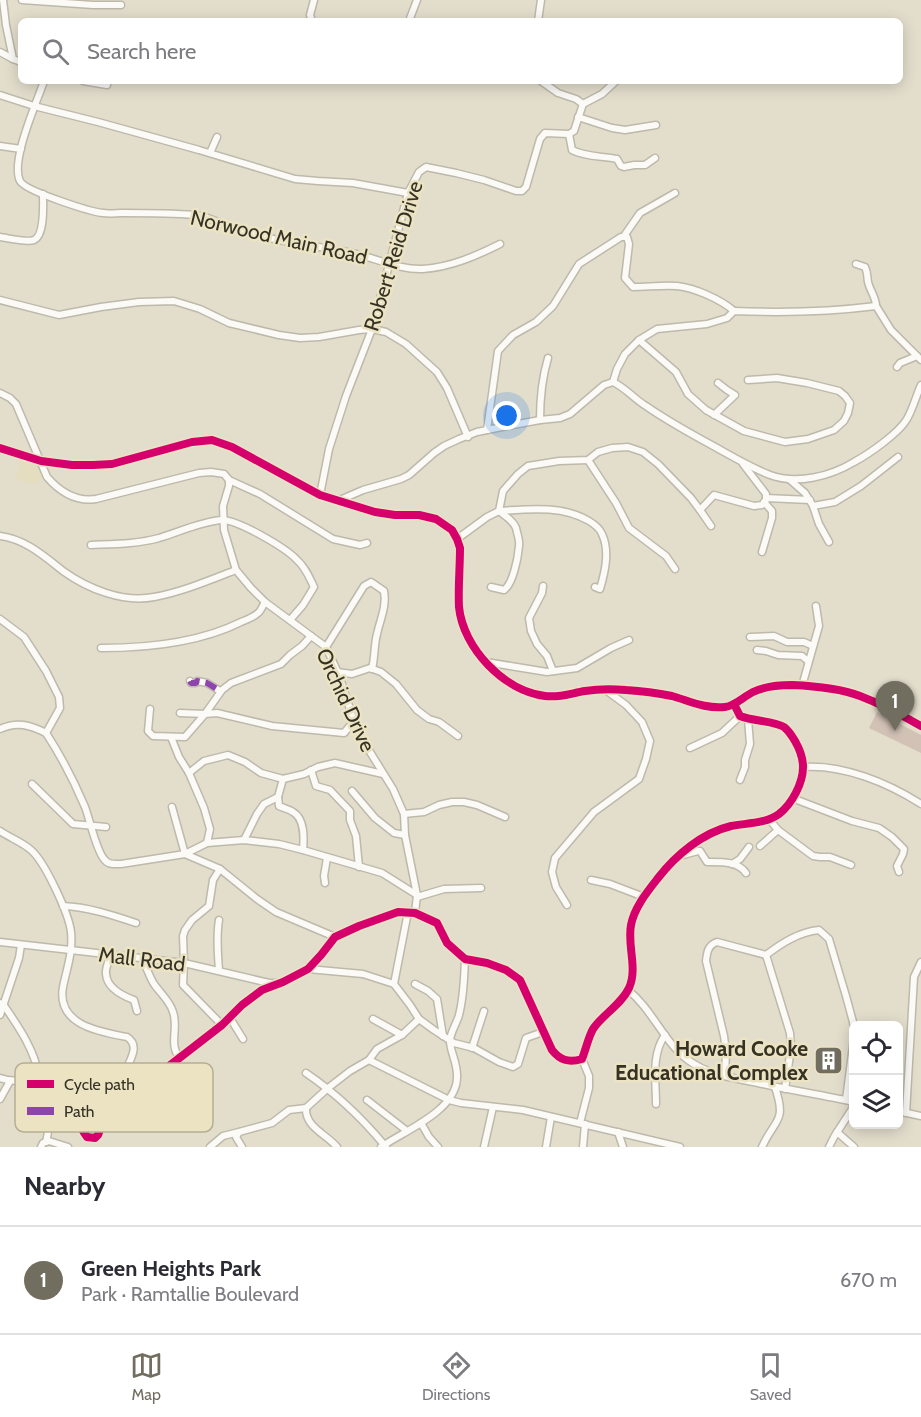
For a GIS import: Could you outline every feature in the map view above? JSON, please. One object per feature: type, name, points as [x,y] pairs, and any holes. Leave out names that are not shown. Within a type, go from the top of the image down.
[{"type":"street","points":[[3,0],[13,59]]},
{"type":"street","points":[[22,0],[121,5]]},
{"type":"street","points":[[311,18],[314,0]]},
{"type":"street","points":[[538,18],[541,0]]},
{"type":"street","points":[[410,18],[416,1]]},
{"type":"street","points":[[0,52],[18,61]]},
{"type":"street","name":"Norwood Main Road","points":[[43,84],[21,149],[18,173],[24,187],[43,194],[103,213],[196,215],[237,230],[268,238],[351,253],[399,267],[422,269],[446,266],[474,257],[500,244]]},
{"type":"street","points":[[101,84],[107,85]]},
{"type":"street","points":[[545,84],[558,93],[583,104]]},
{"type":"street","points":[[613,84],[602,94],[583,104],[574,131],[569,134],[572,150],[576,153],[617,159],[624,167],[645,165],[655,158]]},
{"type":"street","points":[[0,95],[295,179],[352,183],[408,193]]},
{"type":"street","points":[[578,117],[625,130],[656,125]]},
{"type":"street","name":"Robert Reid Drive","points":[[320,495],[329,449],[346,396],[372,329],[408,193],[419,172],[426,167],[456,172],[516,191],[522,190],[526,187],[540,139],[545,133],[569,134]]},
{"type":"street","points":[[210,153],[217,137]]},
{"type":"street","points":[[0,146],[21,149]]},
{"type":"street","points":[[0,237],[33,241],[38,236],[43,216],[43,194]]},
{"type":"street","points":[[488,430],[498,351],[513,336],[536,322],[554,306],[579,264],[624,236],[640,213],[675,194]]},
{"type":"street","points":[[624,236],[627,237],[629,244],[624,278],[633,287],[678,286],[726,304],[734,311],[808,312],[876,306]]},
{"type":"street","points":[[856,264],[865,267],[876,306],[891,330],[919,358]]},
{"type":"street","points":[[0,300],[59,315],[139,302],[174,300],[229,323],[300,338],[372,329],[386,332],[406,344],[437,372],[447,388],[468,436]]},
{"type":"street","points":[[613,382],[625,354],[639,340],[657,329],[708,324],[727,318],[734,311]]},
{"type":"street","points":[[639,340],[676,372],[688,394],[706,410],[744,430],[784,442],[808,439],[834,430],[844,421],[848,413],[850,403],[838,391],[777,378],[748,380]]},
{"type":"street","points":[[540,420],[540,400],[548,358]]},
{"type":"street","points":[[897,368],[900,363],[919,358]]},
{"type":"street","points":[[339,500],[401,479],[444,446],[468,436],[488,430],[560,418],[570,414],[604,385],[613,382],[675,426],[741,461],[772,476],[789,479],[811,478],[846,468],[901,428],[908,418],[921,385]]},
{"type":"street","points":[[714,415],[735,395],[718,383]]},
{"type":"street","points":[[0,393],[16,404],[47,477],[60,490],[74,497],[88,500],[199,473],[224,474],[229,480],[260,494],[333,539],[360,545],[367,543]]},
{"type":"street","points":[[0,448],[41,461],[72,465],[112,464],[192,442],[212,440],[232,447],[320,495],[375,512],[419,515],[436,519],[452,530],[460,548],[459,608],[464,631],[477,652],[503,678],[531,693],[558,696],[587,691],[624,690],[668,695],[701,706],[726,707],[770,686],[826,688],[859,696],[921,726]]},
{"type":"street","points":[[499,511],[503,491],[528,466],[559,461],[588,460],[598,452],[612,447],[628,447],[644,452],[681,486],[711,526]]},
{"type":"street","points":[[765,500],[835,502],[898,458]]},
{"type":"street","points":[[588,460],[629,528],[666,556],[675,569]]},
{"type":"street","points":[[700,510],[714,495],[754,506],[762,505],[766,494],[741,461]]},
{"type":"street","points":[[789,479],[805,493],[812,503],[819,524],[829,542]]},
{"type":"street","name":"Orchid Drive","points":[[229,480],[223,506],[223,520],[237,570],[265,602],[326,647],[338,672],[357,731],[393,789],[404,814],[405,834],[417,896],[394,984]]},
{"type":"street","points":[[762,552],[772,518],[772,511],[765,500]]},
{"type":"street","points":[[457,539],[499,511],[562,510],[582,517],[594,524],[602,533],[606,551],[604,572],[600,589],[595,587]]},
{"type":"street","points":[[491,587],[504,590],[509,587],[520,544],[515,525],[499,511]]},
{"type":"street","points":[[91,545],[133,543],[223,520],[236,523],[276,544],[296,558],[306,569],[314,587],[290,620]]},
{"type":"street","points":[[0,536],[24,543],[87,586],[123,597],[153,597],[191,587],[237,570]]},
{"type":"street","points":[[326,647],[364,586],[371,582],[384,591],[385,598],[382,620],[376,636],[372,669]]},
{"type":"street","points":[[543,586],[542,593],[529,618],[531,631],[537,644],[547,656],[553,671]]},
{"type":"street","points":[[101,648],[139,648],[185,641],[230,628],[258,613],[265,602]]},
{"type":"street","points":[[801,686],[819,626],[816,606]]},
{"type":"street","points":[[0,619],[24,637],[59,697],[60,708],[46,733]]},
{"type":"street","points":[[150,709],[148,731],[153,736],[185,737],[205,714],[220,691],[231,683],[281,664],[311,636]]},
{"type":"street","points":[[750,637],[774,636],[787,642],[804,642],[813,646]]},
{"type":"street","points":[[486,662],[547,672],[577,668],[629,640]]},
{"type":"street","points":[[757,650],[778,655],[802,656],[808,661]]},
{"type":"street","points":[[338,672],[352,674],[370,668],[381,672],[396,684],[417,710],[458,736]]},
{"type":"street","points":[[190,681],[195,684],[197,681],[207,683],[220,691]]},
{"type":"street","points":[[567,905],[556,887],[552,872],[555,858],[594,812],[639,778],[650,741],[642,722],[626,705],[606,691]]},
{"type":"street","points":[[583,1147],[583,1124],[589,1076],[582,1059],[593,1030],[623,998],[632,980],[631,924],[639,905],[659,877],[693,844],[730,826],[769,819],[786,807],[798,787],[803,766],[797,743],[791,734],[783,727],[740,716],[734,704]]},
{"type":"street","points":[[180,713],[217,713],[272,726],[344,733],[354,721]]},
{"type":"street","points":[[690,748],[722,733],[740,716]]},
{"type":"street","points":[[740,780],[750,744],[748,719]]},
{"type":"street","points":[[0,729],[12,724],[23,724],[46,733],[74,783],[101,854],[107,862],[121,864],[185,854],[207,843],[244,840],[279,844],[382,873],[417,896],[444,889],[481,888]]},
{"type":"street","points":[[171,736],[204,807],[210,829],[207,843]]},
{"type":"street","points":[[711,746],[715,736]]},
{"type":"street","points":[[189,773],[204,761],[228,755],[245,762],[261,773],[283,779],[335,763],[383,774]]},
{"type":"street","points":[[803,766],[837,769],[855,774],[897,790],[921,804]]},
{"type":"street","points":[[311,770],[316,786],[330,790],[350,812],[350,820],[356,836],[359,867]]},
{"type":"street","points":[[283,779],[278,797],[279,806],[295,813],[300,819],[304,837],[303,850]]},
{"type":"street","points":[[32,784],[73,824],[106,827]]},
{"type":"street","points":[[352,791],[375,818],[394,833],[405,834]]},
{"type":"street","points":[[244,840],[264,804],[278,797]]},
{"type":"street","points":[[792,798],[852,821],[879,828],[904,849],[897,866],[899,872]]},
{"type":"street","points":[[404,814],[424,812],[439,804],[464,802],[505,817]]},
{"type":"street","points":[[172,807],[185,854]]},
{"type":"street","points":[[769,819],[778,830],[813,856],[830,857],[852,865]]},
{"type":"street","points":[[760,846],[778,830]]},
{"type":"street","points":[[0,831],[32,851],[41,860],[68,918],[72,951],[63,990],[67,1011],[85,1027],[127,1037],[132,1041],[135,1047],[129,1063]]},
{"type":"street","points":[[732,864],[740,859],[749,847]]},
{"type":"street","points":[[678,857],[698,850],[707,862],[732,864],[742,868],[746,873]]},
{"type":"street","points":[[185,854],[220,869],[276,912],[335,937]]},
{"type":"street","points":[[325,883],[327,858]]},
{"type":"street","points":[[220,869],[213,880],[209,906],[192,920],[185,930],[182,943],[183,985],[222,1025]]},
{"type":"street","points":[[591,880],[610,884],[644,897]]},
{"type":"street","points":[[63,906],[75,906],[101,912],[136,923]]},
{"type":"street","points":[[173,1063],[262,990],[308,969],[335,937],[398,912],[412,912],[437,923],[447,943],[465,959],[487,963],[506,970],[520,980],[543,1032],[558,1058],[575,1061],[582,1059]]},
{"type":"street","points":[[219,920],[216,938],[219,971]]},
{"type":"street","points":[[725,1076],[724,1036],[706,961],[711,944],[717,942],[766,955],[807,931],[819,930],[829,939],[853,1021]]},
{"type":"street","name":"Mall Road","points":[[0,942],[184,963],[268,983],[283,982]]},
{"type":"street","points":[[0,1016],[21,945]]},
{"type":"street","points":[[110,955],[106,974],[109,983],[124,996],[134,1000],[137,1011]]},
{"type":"street","points":[[766,955],[790,1033],[791,1048],[785,1089]]},
{"type":"street","points":[[142,958],[153,982],[174,1013],[173,1044],[175,1053],[180,1058]]},
{"type":"street","points":[[306,1072],[328,1088],[365,1123],[384,1146],[421,1123],[449,1100],[457,1082],[458,1069],[450,1040],[462,1003],[465,959]]},
{"type":"street","points":[[903,1101],[914,978],[921,962]]},
{"type":"street","points":[[308,969],[363,974],[394,984],[419,1019],[443,1036],[513,1067],[518,1064],[526,1038],[543,1032]]},
{"type":"street","points":[[415,984],[437,999],[443,1036]]},
{"type":"street","points":[[628,990],[639,999],[676,1049],[689,1060],[714,1073],[849,1102]]},
{"type":"street","points":[[2,1004],[21,1030],[36,1063]]},
{"type":"street","points":[[472,1048],[484,1011]]},
{"type":"street","points":[[230,1017],[243,1039]]},
{"type":"street","points":[[373,1019],[402,1035]]},
{"type":"street","points":[[210,1147],[223,1136],[272,1123],[289,1110],[306,1108],[350,1071],[369,1060],[377,1049],[402,1035],[419,1019]]},
{"type":"street","points":[[656,1104],[656,1053],[665,1035]]},
{"type":"street","points":[[369,1060],[449,1100],[523,1110],[680,1147]]},
{"type":"street","points":[[846,1100],[849,1075]]},
{"type":"street","points":[[0,1078],[15,1081]]},
{"type":"street","points":[[0,1099],[10,1081]]},
{"type":"street","points":[[762,1147],[779,1118],[781,1109],[775,1087]]},
{"type":"street","points":[[367,1100],[406,1131]]},
{"type":"street","points":[[484,1147],[493,1107]]},
{"type":"street","points":[[306,1108],[306,1114],[314,1128],[337,1147]]},
{"type":"street","points":[[829,1147],[849,1112]]},
{"type":"street","points":[[903,1112],[921,1116]]},
{"type":"street","points":[[546,1147],[551,1117]]},
{"type":"street","points":[[421,1123],[438,1147]]},
{"type":"street","points":[[84,1132],[91,1138],[99,1132]]},
{"type":"street","points":[[239,1132],[236,1137],[242,1147]]},
{"type":"street","points":[[618,1132],[622,1147]]},
{"type":"street","points":[[837,1132],[854,1147]]},
{"type":"street","points":[[44,1144],[50,1141],[68,1147]]},
{"type":"shaded area","points":[[21,458],[38,466],[44,476],[36,483],[16,480]]},
{"type":"shaded area","points":[[877,712],[921,735],[921,753],[869,728]]},
{"type":"marked path","points":[[190,681],[191,683],[197,681],[207,683],[220,691]]},
{"type":"cycle path","points":[[0,448],[41,461],[93,465],[112,464],[192,442],[212,440],[232,447],[320,495],[375,512],[419,515],[436,519],[452,530],[460,548],[459,607],[468,638],[488,665],[515,686],[530,692],[555,696],[595,690],[632,690],[672,696],[711,707],[725,707],[767,687],[809,686],[852,693],[921,726]]},
{"type":"cycle path","points":[[173,1063],[262,990],[308,969],[335,937],[398,912],[415,913],[437,923],[447,943],[465,959],[487,963],[506,970],[520,980],[552,1050],[565,1060],[582,1059],[593,1029],[629,988],[633,973],[631,925],[635,912],[658,878],[681,853],[700,839],[720,829],[768,820],[779,814],[788,805],[799,786],[803,773],[801,753],[788,731],[780,725],[740,716],[734,704]]},
{"type":"cycle path","points":[[84,1132],[87,1137],[95,1138],[99,1132]]},
{"type":"place","name":"Green Heights Park","points":[[895,731]]},
{"type":"place","name":"Howard Cooke Educational Complex","points":[[829,1060]]}]
